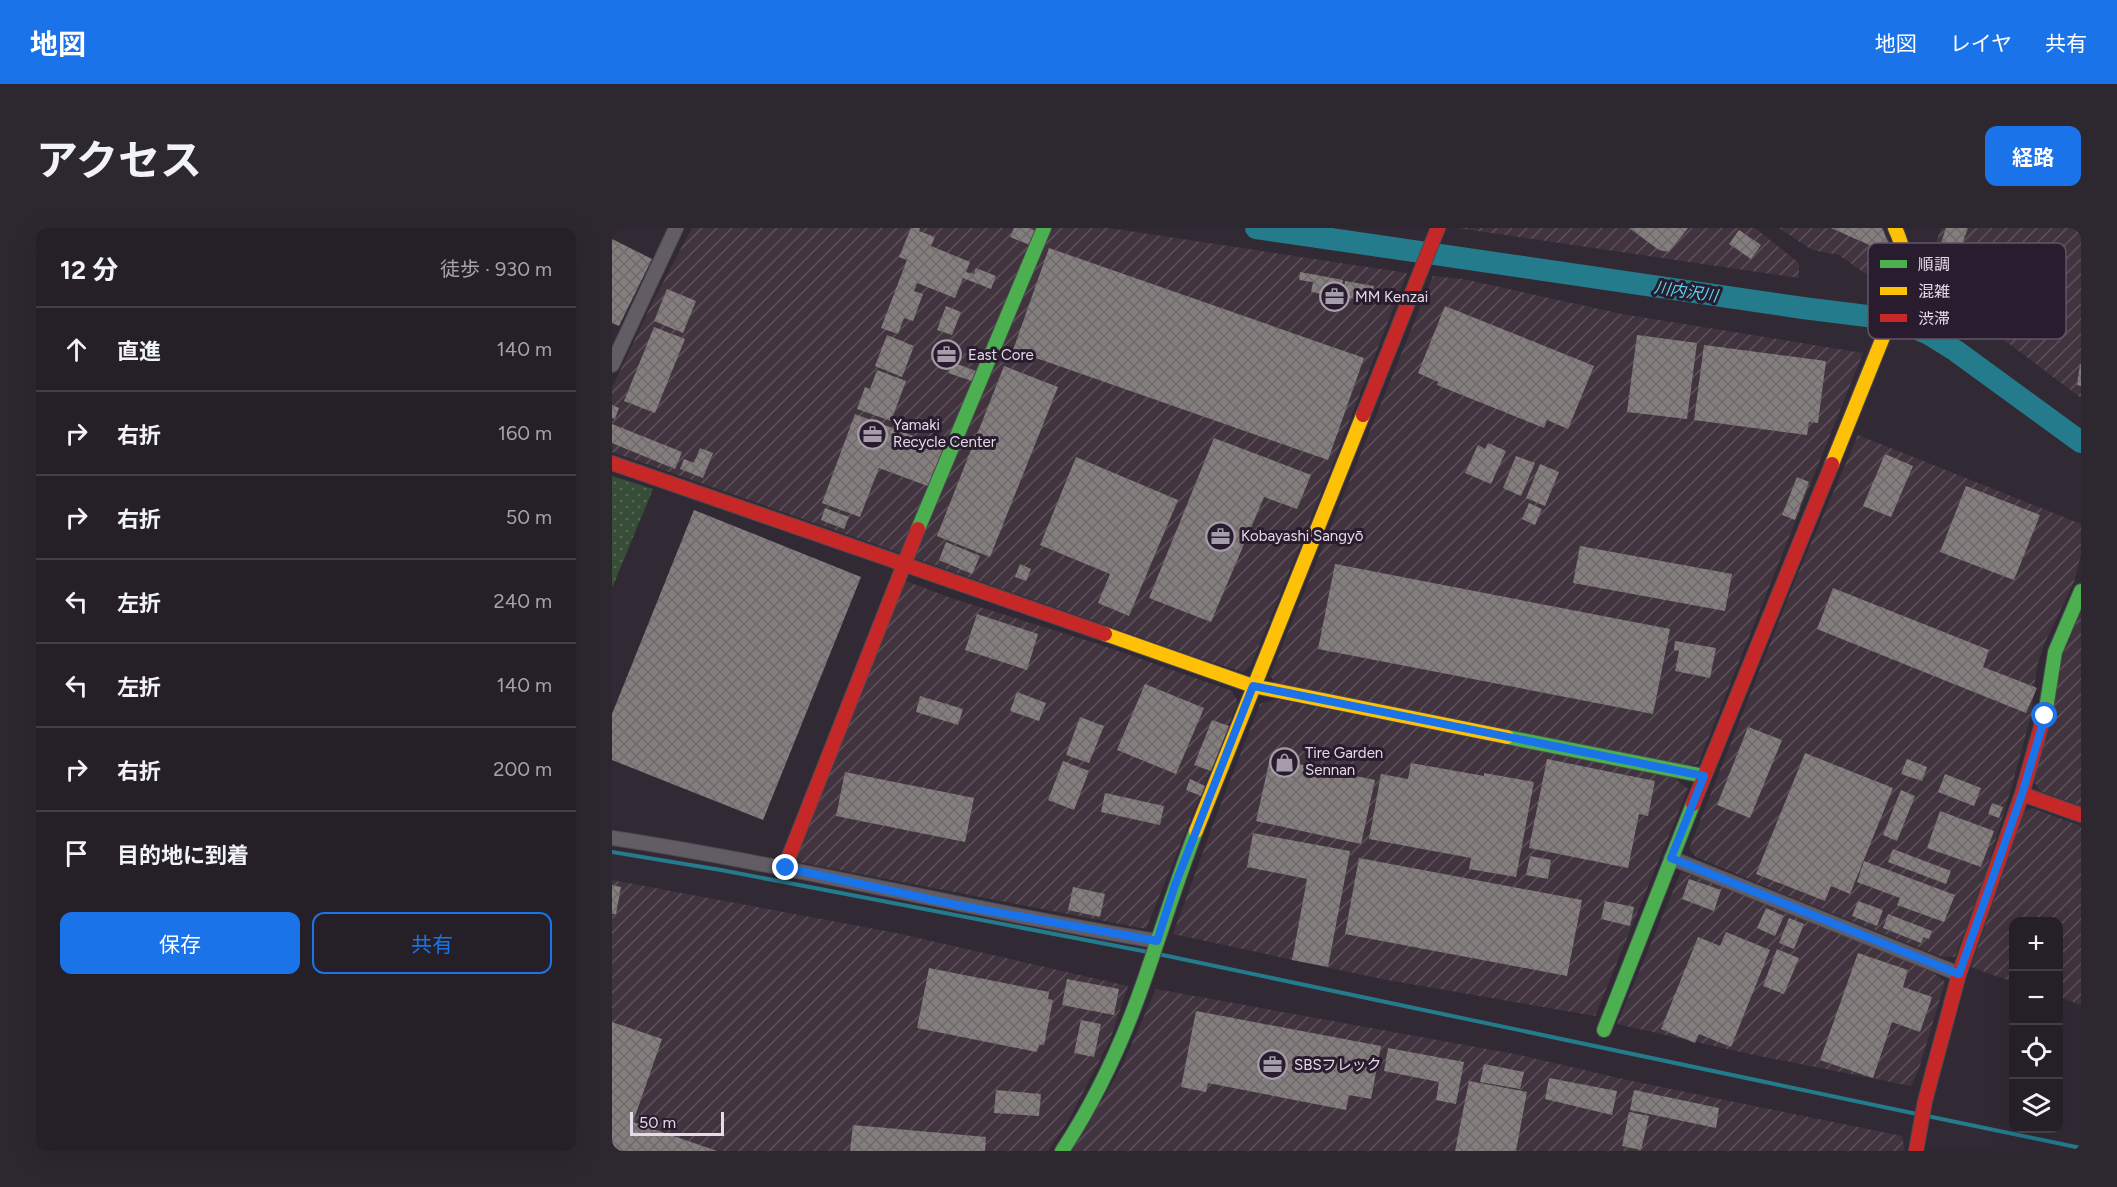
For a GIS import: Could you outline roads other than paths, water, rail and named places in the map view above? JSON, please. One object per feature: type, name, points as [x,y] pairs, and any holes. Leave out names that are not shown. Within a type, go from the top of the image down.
[{"type":"street","points":[[612,365],[676,228]]},
{"type":"street","points":[[788,860],[905,563],[1044,228]]},
{"type":"street","points":[[1895,228],[1902,243]]},
{"type":"street","points":[[1062,1151],[1081,1122],[1118,1048],[1145,979],[1175,885],[1438,229]]},
{"type":"street","points":[[1604,1030],[1704,776],[1883,339]]},
{"type":"street","points":[[612,463],[905,563],[1253,686],[1704,776]]},
{"type":"street","points":[[1916,1151],[1925,1101],[1959,974],[2022,794],[2045,716],[2055,652],[2081,591]]},
{"type":"street","points":[[2022,794],[2081,815]]},
{"type":"street","points":[[612,838],[786,868],[957,905],[1157,943]]},
{"type":"street","points":[[1671,858],[1959,974]]},
{"type":"waterway","name":"川内沢川","points":[[1256,228],[1868,316]]},
{"type":"waterway","name":"川内沢川","points":[[1937,339],[2081,442]]},
{"type":"waterway","points":[[612,852],[721,870],[1148,952]]},
{"type":"waterway","points":[[1158,954],[1917,1114]]},
{"type":"waterway","points":[[1927,1116],[2081,1148]]},
{"type":"place","name":"MM Kenzai","points":[[1334,297]]},
{"type":"place","name":"East Core","points":[[947,355]]},
{"type":"place","name":"Yamaki Recycle Center","points":[[872,434]]},
{"type":"place","name":"Kobayashi Sangyō","points":[[1220,536]]},
{"type":"place","name":"Tire Garden Sennan","points":[[1284,762]]},
{"type":"place","name":"SBSフレック","points":[[1273,1065]]}]
